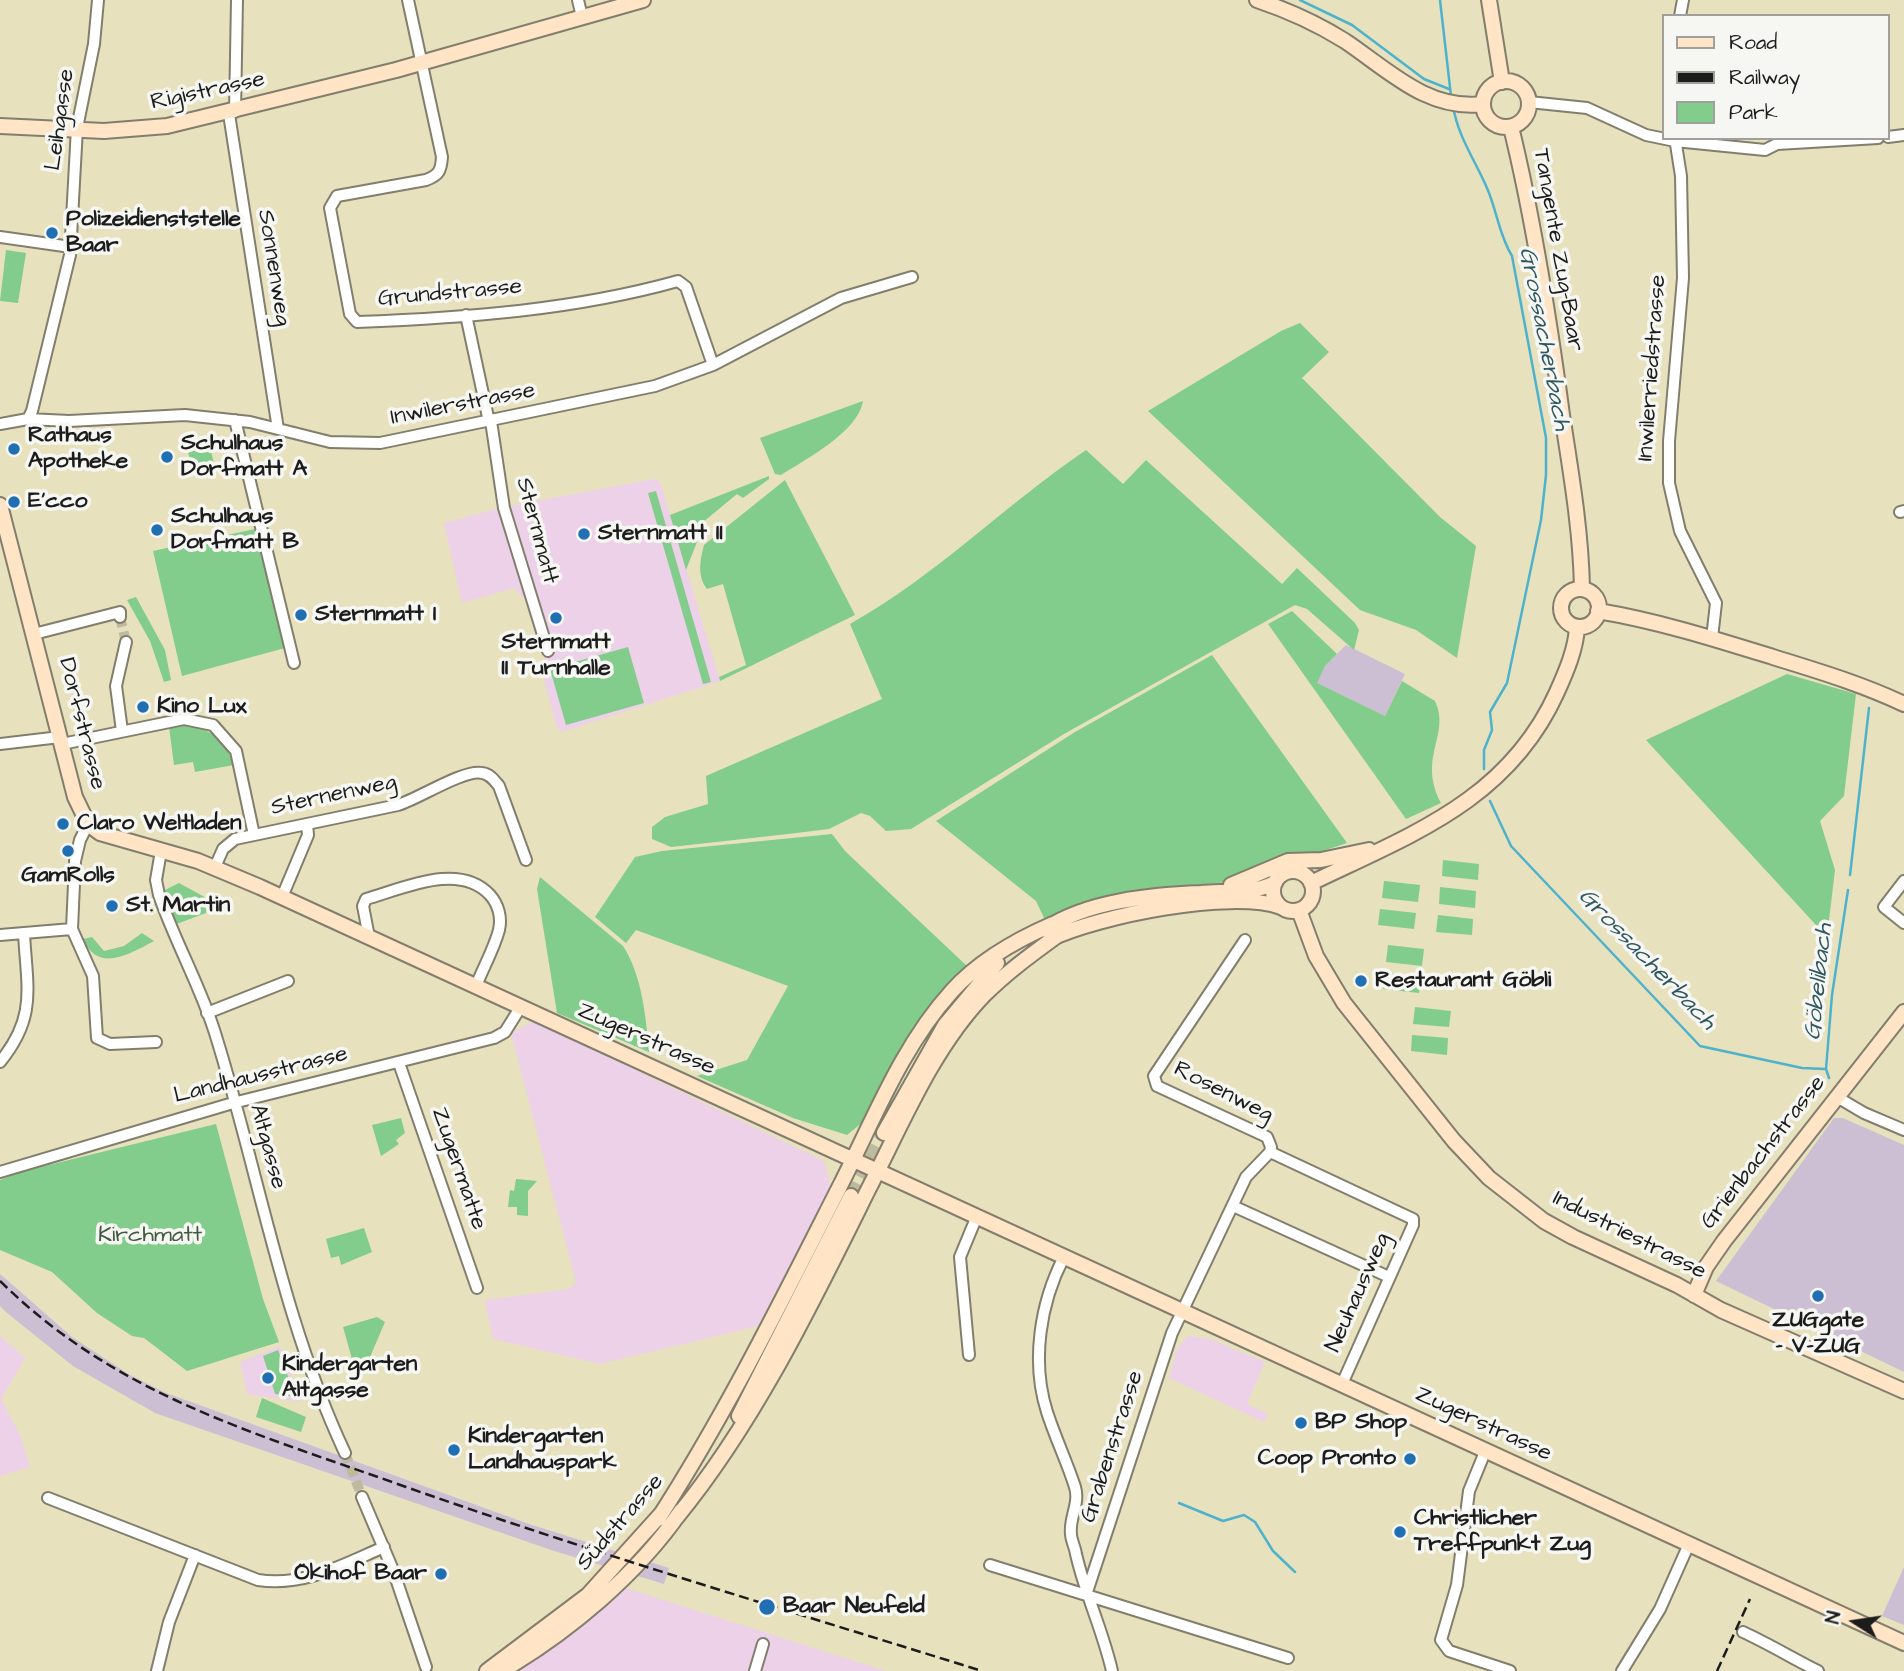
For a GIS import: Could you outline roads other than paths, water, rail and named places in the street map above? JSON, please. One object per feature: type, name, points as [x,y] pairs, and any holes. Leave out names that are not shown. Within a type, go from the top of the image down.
[{"type":"main road","name":"Rigistrasse","points":[[0,126],[135,130],[232,113],[643,0]]},
{"type":"main road","points":[[1257,0],[1343,40],[1415,90],[1444,101],[1483,104],[1491,87],[1503,82],[1520,86],[1529,102]]},
{"type":"main road","points":[[1489,0],[1503,82]]},
{"type":"main road","name":"Tangente Zug-Baar","points":[[1483,104],[1492,122],[1511,127],[1525,118],[1529,102]]},
{"type":"main road","name":"Tangente Zug-Baar","points":[[1511,127],[1534,232],[1557,379],[1581,544],[1582,589]]},
{"type":"main road","name":"Dorfstrasse","points":[[0,505],[4,536],[34,634],[75,797],[88,824]]},
{"type":"main road","points":[[1582,589],[1595,597],[1598,611],[1591,623],[1577,627],[1564,618],[1561,603],[1572,591],[1582,589]]},
{"type":"main road","points":[[1598,611],[1668,625],[1712,638],[1818,671],[1904,704]]},
{"type":"main road","points":[[1311,883],[1434,823],[1486,787],[1537,729],[1565,674],[1577,627]]},
{"type":"main road","name":"Zugerstrasse","points":[[88,824],[112,838],[215,867],[282,897],[1904,1643]]},
{"type":"main road","points":[[1198,893],[1247,881],[1288,861],[1313,861],[1364,850],[1381,850]]},
{"type":"main road","points":[[658,1519],[726,1409],[905,1058],[950,993],[1004,949],[1055,930],[1109,905],[1198,893],[1242,891],[1275,883],[1284,873],[1293,871],[1302,873],[1311,883],[1311,900],[1299,910],[1289,911],[1256,901],[1161,909],[1055,930],[1014,958],[963,1001],[927,1053],[884,1133]]},
{"type":"main road","points":[[1275,883],[1274,898],[1281,907]]},
{"type":"main road","name":"Industriestrasse","points":[[1299,910],[1316,956],[1337,992],[1472,1161],[1544,1221],[1721,1310],[1904,1391]]},
{"type":"main road","points":[[676,1518],[709,1478],[752,1411],[933,1066],[956,1030],[983,996],[1055,930]]},
{"type":"main road","name":"Grienbachstrasse","points":[[1694,1295],[1706,1267],[1724,1241],[1904,1012]]},
{"type":"main road","name":"Südstrasse","points":[[502,1671],[541,1646],[598,1601],[654,1546],[676,1518],[719,1452],[851,1196]]},
{"type":"main road","name":"Südstrasse","points":[[487,1671],[588,1595],[658,1519],[701,1465],[758,1374]]},
{"type":"street","name":"Leihgasse","points":[[28,419],[33,411],[71,247],[77,128],[94,44],[98,0]]},
{"type":"street","name":"Sonnenweg","points":[[237,0],[232,113],[278,429]]},
{"type":"street","points":[[408,0],[420,62]]},
{"type":"street","points":[[578,0],[583,17]]},
{"type":"street","name":"Grundstrasse","points":[[420,62],[442,157],[441,170],[436,176],[426,180],[337,196],[330,208],[350,314],[357,322],[597,302],[678,281],[686,287],[713,365]]},
{"type":"street","points":[[1529,102],[1587,108],[1646,135],[1662,138]]},
{"type":"street","points":[[1675,140],[1765,150],[1777,144],[1844,140]]},
{"type":"street","name":"Inwilerriedstrasse","points":[[1675,140],[1681,176],[1683,278],[1669,441],[1669,483],[1680,531],[1716,603],[1712,638]]},
{"type":"street","points":[[0,237],[71,247]]},
{"type":"street","name":"Inwilerstrasse","points":[[0,425],[28,419],[69,421],[185,415],[235,420],[347,444],[380,443],[655,386],[713,365],[841,298],[912,277]]},
{"type":"street","name":"Sternmatt","points":[[466,315],[490,421],[504,508],[548,650]]},
{"type":"street","points":[[235,420],[294,663]]},
{"type":"street","name":"Dorfstrasse","points":[[34,634],[120,615]]},
{"type":"street","points":[[122,731],[116,686],[126,642]]},
{"type":"street","points":[[0,744],[86,739],[184,719],[213,726],[236,751],[254,835]]},
{"type":"street","name":"Sternenweg","points":[[215,867],[229,842],[418,799],[472,772],[491,777],[499,786],[526,860]]},
{"type":"street","points":[[88,824],[80,840],[75,861],[72,929],[93,976],[97,1038],[110,1044],[156,1042]]},
{"type":"street","points":[[282,897],[308,835],[307,824]]},
{"type":"street","name":"Altgasse","points":[[161,851],[156,880],[159,895],[207,1013],[295,1324],[324,1407],[345,1453]]},
{"type":"street","points":[[369,937],[363,906],[366,899],[439,879],[453,878],[473,882],[494,900],[500,913],[499,929],[476,986]]},
{"type":"street","points":[[1904,881],[1884,907],[1904,923]]},
{"type":"street","points":[[0,935],[72,929]]},
{"type":"street","points":[[0,1062],[15,1045],[27,1011],[24,934]]},
{"type":"street","name":"Rosenweg","points":[[1245,940],[1154,1076],[1157,1086],[1267,1137],[1270,1152],[1413,1219]]},
{"type":"street","points":[[207,1013],[288,981]]},
{"type":"street","name":"Landhausstrasse","points":[[0,1171],[233,1103],[494,1038],[505,1032],[520,1008]]},
{"type":"street","name":"Zugermatte","points":[[399,1063],[477,1288]]},
{"type":"street","points":[[1837,1097],[1864,1113],[1904,1130]]},
{"type":"street","points":[[1181,1312],[1246,1177],[1270,1152]]},
{"type":"street","points":[[1233,1206],[1389,1277]]},
{"type":"street","points":[[970,1356],[960,1257],[977,1216]]},
{"type":"street","name":"Neuhausweg","points":[[1342,1384],[1413,1219]]},
{"type":"street","points":[[1064,1257],[1053,1279],[1041,1324],[1040,1376],[1046,1410],[1076,1489],[1077,1508],[1071,1535],[1086,1595],[1097,1619],[1112,1671]]},
{"type":"street","name":"Grabenstrasse","points":[[1086,1595],[1181,1312]]},
{"type":"street","points":[[1485,1452],[1469,1490],[1457,1585],[1441,1633],[1443,1647],[1448,1651],[1510,1671]]},
{"type":"street","points":[[362,1497],[384,1548],[426,1667]]},
{"type":"street","points":[[48,1498],[258,1580],[280,1583],[313,1578],[384,1548]]},
{"type":"street","points":[[1622,1671],[1660,1609],[1689,1544]]},
{"type":"street","points":[[158,1671],[169,1622],[195,1555]]},
{"type":"street","points":[[990,1565],[1288,1658]]},
{"type":"street","points":[[1743,1632],[1783,1650],[1790,1657],[1818,1671]]},
{"type":"street","points":[[755,1671],[763,1643]]},
{"type":"waterway","points":[[1300,0],[1352,25],[1424,79],[1449,89]]},
{"type":"waterway","name":"Grossacherbach","points":[[1440,0],[1451,96]]},
{"type":"waterway","name":"Grossacherbach","points":[[1453,106],[1459,128],[1487,188],[1512,256],[1546,438],[1546,475],[1541,520],[1507,683],[1490,712],[1492,730],[1484,750],[1484,769]]},
{"type":"waterway","name":"Göbelibach","points":[[1850,875],[1869,708]]},
{"type":"waterway","name":"Grossacherbach","points":[[1490,801],[1511,846],[1700,1046],[1802,1068],[1826,1069]]},
{"type":"waterway","name":"Göbelibach","points":[[1829,1078],[1826,1069],[1832,995],[1848,890]]},
{"type":"waterway","points":[[1179,1503],[1223,1521],[1244,1515],[1255,1522],[1273,1551],[1295,1572]]},
{"type":"tunnel","points":[[120,617],[126,642]]},
{"type":"tunnel","points":[[851,1196],[884,1133]]},
{"type":"tunnel","points":[[345,1453],[362,1497]]},
{"type":"railway","points":[[0,1281],[45,1321],[92,1355],[141,1383],[243,1429],[549,1536],[982,1671]]},
{"type":"railway","points":[[1717,1671],[1750,1599]]},
{"type":"place","name":"Polizeidienststelle Baar","points":[[52,233]]},
{"type":"place","name":"Rathaus Apotheke","points":[[14,449]]},
{"type":"place","name":"Schulhaus Dorfmatt A","points":[[167,457]]},
{"type":"place","name":"E'cco","points":[[14,502]]},
{"type":"place","name":"Schulhaus Dorfmatt B","points":[[157,530]]},
{"type":"place","name":"Sternmatt II","points":[[584,534]]},
{"type":"place","name":"Sternmatt I","points":[[301,615]]},
{"type":"place","name":"Sternmatt II Turnhalle","points":[[556,618]]},
{"type":"place","name":"Kino Lux","points":[[143,707]]},
{"type":"place","name":"Claro Weltladen","points":[[63,824]]},
{"type":"place","name":"GamRolls","points":[[68,851]]},
{"type":"place","name":"St. Martin","points":[[112,906]]},
{"type":"place","name":"Restaurant Göbli","points":[[1361,981]]},
{"type":"place","name":"ZUGgate - V-ZUG","points":[[1818,1296]]},
{"type":"place","name":"Kindergarten Altgasse","points":[[268,1378]]},
{"type":"place","name":"BP Shop","points":[[1301,1423]]},
{"type":"place","name":"Kindergarten Landhauspark","points":[[454,1450]]},
{"type":"place","name":"Coop Pronto","points":[[1410,1459]]},
{"type":"place","name":"Christlicher Treffpunkt Zug","points":[[1400,1532]]},
{"type":"place","name":"Ökihof Baar","points":[[441,1574]]},
{"type":"place","name":"Baar Neufeld","points":[[767,1607]]},
{"type":"park label","name":"Kirchmatt","points":[[150,1236]]}]
